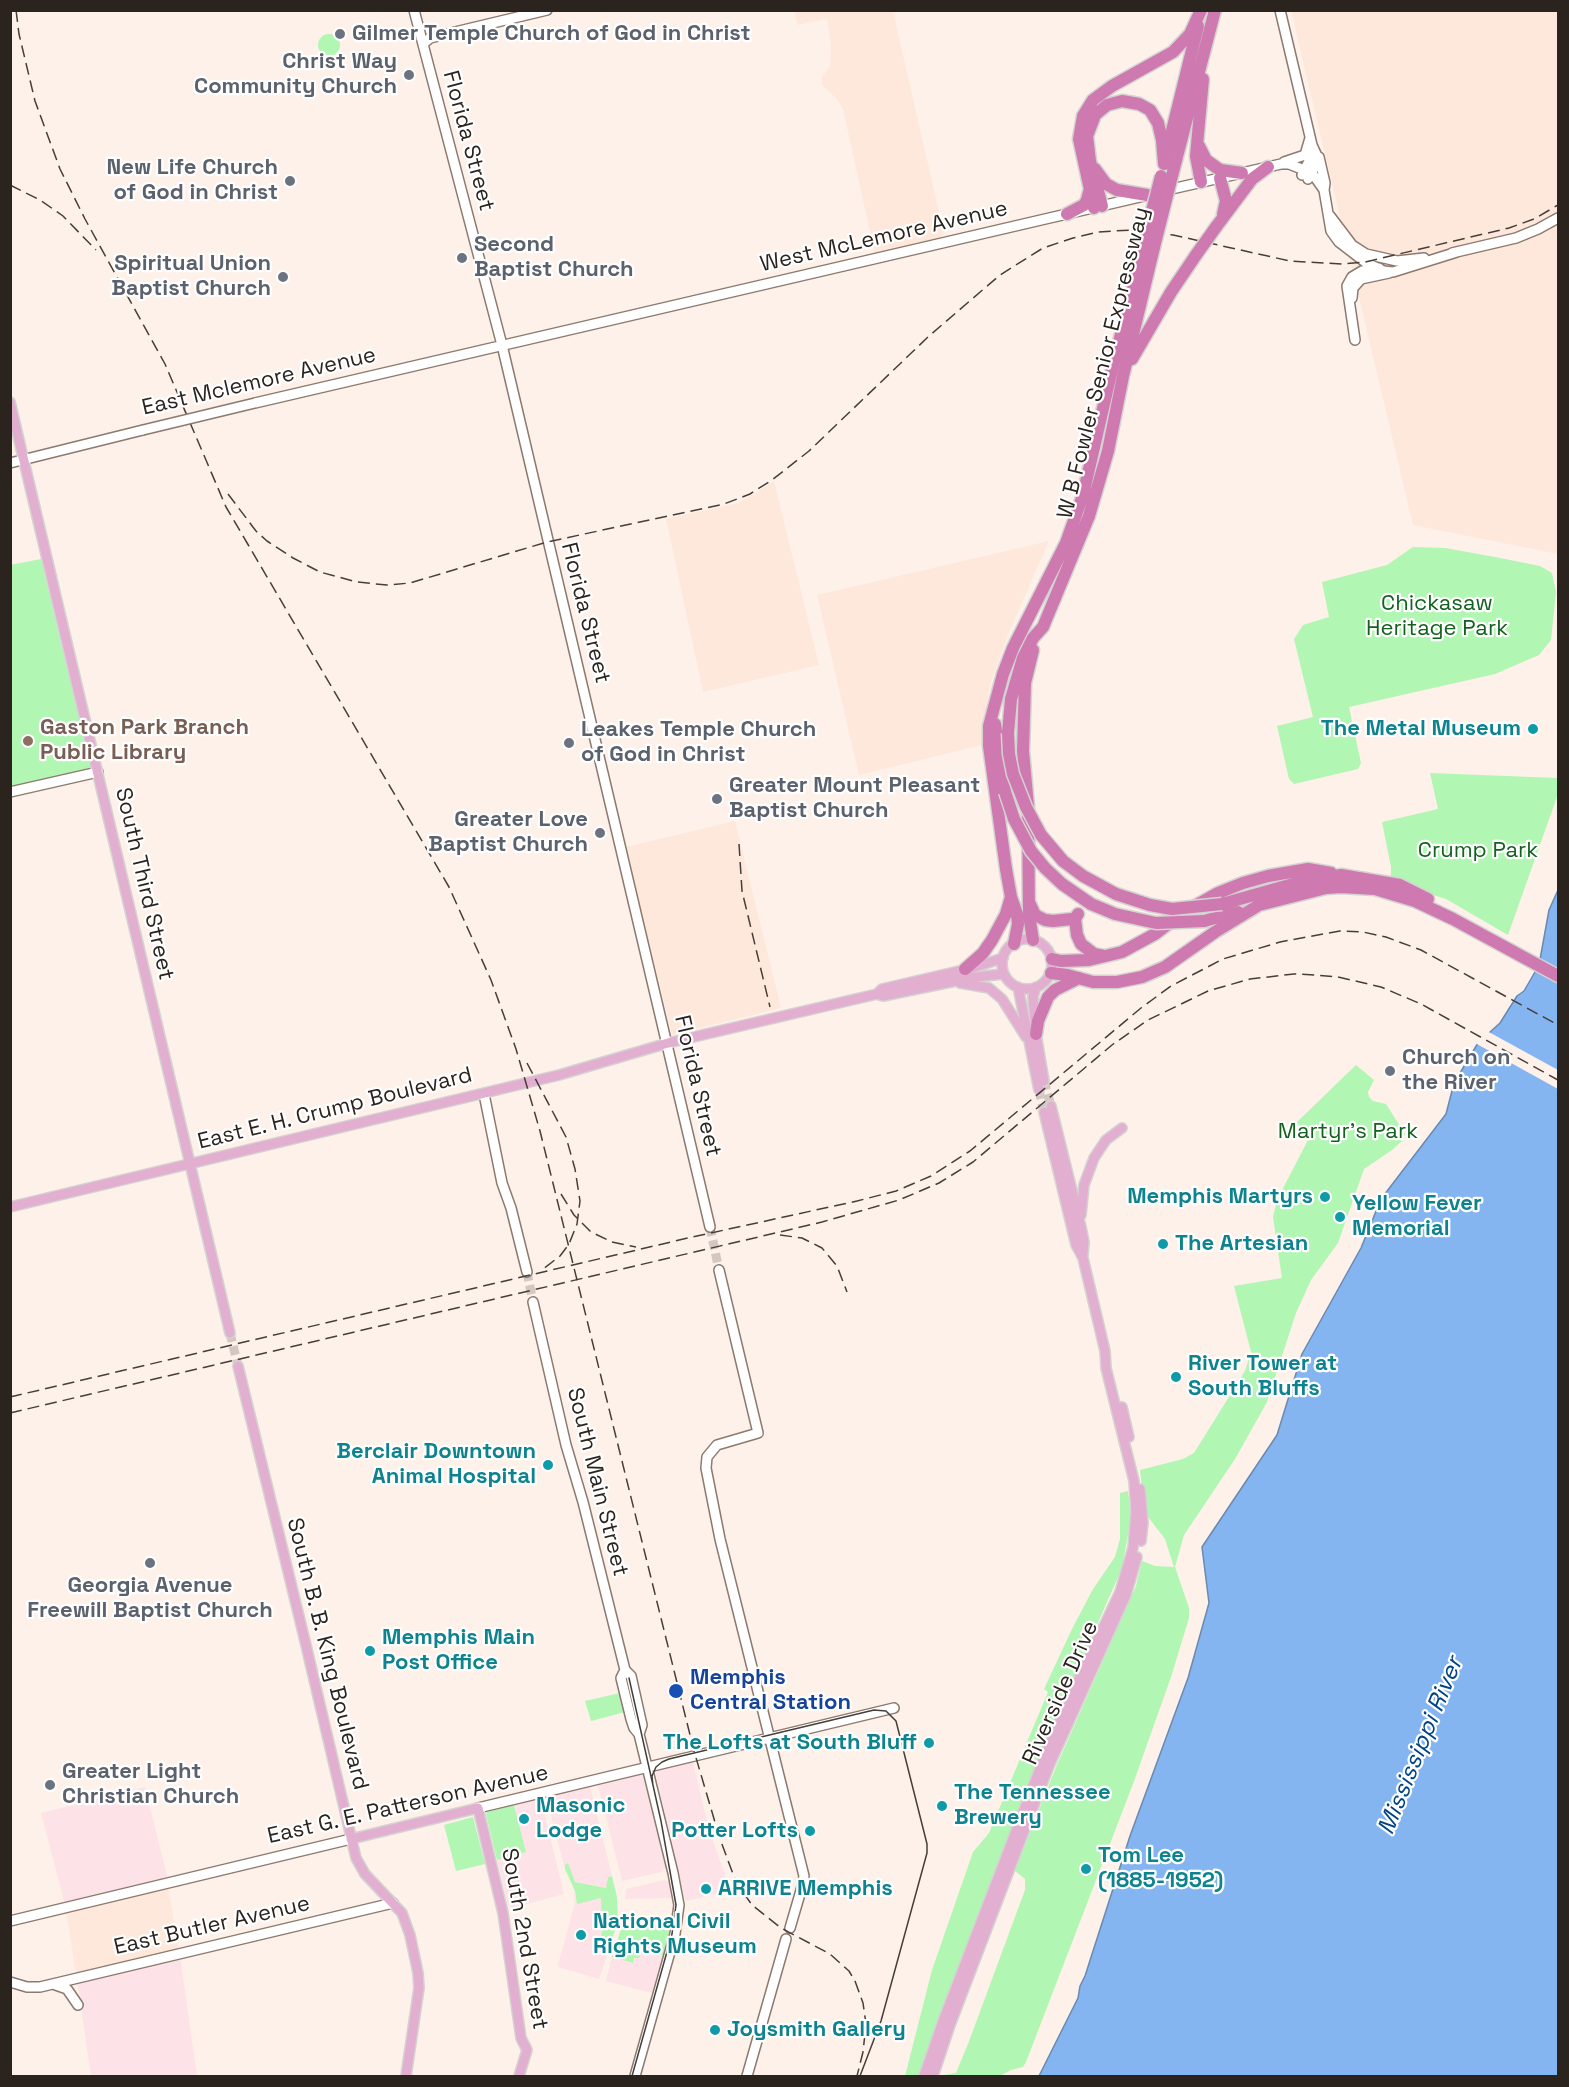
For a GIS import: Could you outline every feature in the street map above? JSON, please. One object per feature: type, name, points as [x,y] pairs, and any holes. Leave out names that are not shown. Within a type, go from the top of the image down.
[{"type":"highway","name":"W B Fowler Senior Expressway","points":[[1202,10],[1149,247],[1108,451],[1089,516],[1065,580],[1043,627],[1033,638],[1023,658],[1011,699],[1008,733],[1013,774],[1036,828],[1063,861],[1083,876],[1116,894],[1149,905],[1172,909],[1222,904],[1293,884],[1341,875],[1400,891],[1415,901],[1454,916]]},
{"type":"highway","points":[[1098,207],[1089,191],[1079,139],[1083,116],[1093,100],[1112,86],[1173,52],[1190,34],[1202,10]]},
{"type":"highway","name":"W B Fowler Senior Expressway","points":[[1166,171],[1215,10]]},
{"type":"highway","points":[[1202,182],[1196,156],[1208,38]]},
{"type":"highway","points":[[1098,207],[1088,136],[1095,116],[1107,105],[1122,101],[1139,104],[1150,110],[1160,131],[1166,171]]},
{"type":"highway","points":[[1197,136],[1200,150],[1206,160],[1220,170],[1242,173]]},
{"type":"highway","points":[[1090,161],[1106,184],[1117,190],[1147,195]]},
{"type":"highway","points":[[1123,376],[1170,292],[1219,223],[1252,179],[1275,166]]},
{"type":"highway","points":[[1219,223],[1226,201],[1220,178]]},
{"type":"highway","points":[[1067,214],[1084,205],[1089,191]]},
{"type":"highway","name":"W B Fowler Senior Expressway","points":[[1149,247],[1110,378],[1083,495],[1066,543],[1013,648],[993,711],[1005,792],[1014,819],[1031,851],[1062,884],[1091,904],[1115,914],[1156,923],[1204,921],[1326,888],[1378,885]]},
{"type":"highway","points":[[1033,940],[1029,925],[1028,806],[1023,751],[1025,683],[1032,653],[1043,627]]},
{"type":"highway","points":[[993,711],[989,726],[989,746],[1011,897],[1017,914],[1018,924],[1014,945]]},
{"type":"highway","points":[[1052,959],[1071,961],[1106,957],[1134,947],[1181,914],[1218,893],[1243,883],[1308,869],[1341,875]]},
{"type":"highway","points":[[965,969],[983,953],[992,940],[1006,914],[1011,897]]},
{"type":"highway","points":[[1028,900],[1035,915],[1045,920],[1075,917],[1077,935],[1081,944],[1094,954],[1106,957]]},
{"type":"highway","points":[[1051,973],[1093,982],[1117,982],[1142,976],[1165,967],[1259,905]]},
{"type":"highway","points":[[1454,916],[1558,969]]},
{"type":"highway","points":[[1454,916],[1558,976]]},
{"type":"highway","points":[[1032,1037],[1048,997],[1055,990],[1079,978]]},
{"type":"main road","name":"Florida Street","points":[[414,10],[502,345],[710,1227]]},
{"type":"main road","points":[[423,44],[430,38],[547,10]]},
{"type":"main road","points":[[1280,10],[1311,140],[1317,156],[1307,174],[1324,194]]},
{"type":"main road","points":[[1275,166],[1305,154],[1311,140]]},
{"type":"main road","points":[[1311,140],[1319,157],[1325,183],[1324,194],[1331,231],[1339,242],[1365,262],[1393,272]]},
{"type":"main road","name":"West McLemore Avenue","points":[[502,345],[1242,173],[1289,164],[1307,174]]},
{"type":"main road","points":[[1327,212],[1347,240],[1366,254],[1380,259],[1407,261]]},
{"type":"main road","points":[[1352,298],[1353,288],[1361,279],[1516,238],[1558,218]]},
{"type":"main road","points":[[1355,340],[1347,286],[1352,277],[1362,271],[1458,252]]},
{"type":"main road","name":"East Mclemore Avenue","points":[[25,459],[502,345]]},
{"type":"main road","name":"South Third Street","points":[[10,402],[189,1164]]},
{"type":"main road","points":[[10,463],[25,459]]},
{"type":"main road","points":[[10,792],[98,772]]},
{"type":"main road","points":[[1003,958],[882,989],[877,994],[883,996],[975,977],[1003,975],[1021,989],[1036,987],[1051,973],[1052,959],[1047,948],[1039,941],[1019,941],[1003,958],[1003,975]]},
{"type":"main road","points":[[952,982],[989,988],[1002,999],[1032,1037]]},
{"type":"main road","points":[[1018,987],[1032,1037],[1042,1086]]},
{"type":"main road","points":[[1032,1037],[1036,987]]},
{"type":"main road","name":"East E. H. Crump Boulevard","points":[[10,1207],[559,1076],[668,1042],[877,994]]},
{"type":"main road","points":[[484,1094],[502,1183],[511,1208],[527,1272]]},
{"type":"main road","name":"Riverside Drive","points":[[933,2076],[950,2025],[1049,1766],[1126,1595],[1134,1571],[1143,1523],[1142,1497],[1114,1376],[1105,1351],[1083,1258],[1076,1245],[1048,1109],[1081,1227],[1084,1242],[1083,1258]]},
{"type":"main road","points":[[1081,1227],[1081,1205],[1090,1168],[1101,1147],[1122,1128]]},
{"type":"main road","points":[[189,1164],[230,1332]]},
{"type":"main road","points":[[719,1270],[758,1433],[717,1445],[709,1453],[706,1468],[720,1539],[804,1876],[790,1928]]},
{"type":"main road","name":"South Main Street","points":[[533,1302],[625,1670],[621,1678],[631,1719],[639,1734],[676,1885],[678,1910],[675,1934],[635,2076]]},
{"type":"main road","name":"Riverside Drive","points":[[924,2076],[1042,1763],[1061,1717],[1120,1592],[1128,1569],[1136,1531],[1136,1498],[1134,1481],[1106,1368],[1105,1351]]},
{"type":"main road","name":"South B. B. King Boulevard","points":[[238,1366],[356,1858],[365,1874],[402,1913],[410,1935],[419,1982],[406,2076]]},
{"type":"main road","name":"East G. E. Patterson Avenue","points":[[10,1921],[894,1708]]},
{"type":"main road","name":"South 2nd Street","points":[[478,1808],[503,1913],[520,2038],[527,2050],[519,2076]]},
{"type":"main road","name":"East Butler Avenue","points":[[10,1982],[27,1987],[40,1987],[393,1904]]},
{"type":"main road","points":[[747,2076],[786,1939]]},
{"type":"main road","points":[[53,1984],[68,1989],[78,2005]]},
{"type":"shaded area","points":[[794,11],[893,11],[944,234],[938,239],[875,255],[843,109],[836,98],[822,85],[822,77],[830,66],[831,45],[827,19],[798,25]]},
{"type":"shaded area","points":[[1291,11],[1558,11],[1558,554],[1413,525]]},
{"type":"shaded area","points":[[774,481],[819,665],[703,692],[666,519],[738,503]]},
{"type":"shaded area","points":[[1049,541],[1009,632],[990,684],[982,745],[859,775],[817,595]]},
{"type":"shaded area","points":[[735,821],[781,1008],[672,1035],[626,847]]},
{"type":"shaded area","points":[[693,1762],[708,1826],[730,1890],[687,1901],[656,1774],[657,1771]]},
{"type":"shaded area","points":[[642,1774],[667,1867],[662,1872],[622,1881],[598,1786]]},
{"type":"shaded area","points":[[590,1786],[612,1876],[607,1878],[607,1888],[575,1882],[565,1865],[565,1869],[547,1800],[551,1796]]},
{"type":"shaded area","points":[[145,1787],[168,1880],[65,1905],[41,1813]]},
{"type":"shaded area","points":[[539,1799],[564,1894],[512,1908],[508,1905],[497,1860],[526,1852],[514,1805]]},
{"type":"shaded area","points":[[665,1880],[669,1882],[672,1898],[625,1899],[626,1889]]},
{"type":"shaded area","points":[[168,1886],[179,1952],[76,1975],[66,1910]]},
{"type":"shaded area","name":"National Civil Rights Museum","points":[[573,1888],[577,1903],[601,1898],[602,1932],[599,1944],[600,1948],[609,1950],[599,1979],[558,1967],[575,1903]]},
{"type":"shaded area","points":[[641,1949],[663,1955],[652,1993],[606,1981],[612,1957],[632,1963]]},
{"type":"shaded area","points":[[180,1956],[197,2076],[91,2076],[77,1980]]},
{"type":"green space","points":[[329,34],[337,37],[340,45],[337,53],[329,56],[321,53],[318,45],[321,37]]},
{"type":"green space","name":"Chickasaw Heritage Park","points":[[1413,547],[1445,548],[1495,557],[1540,566],[1552,573],[1556,592],[1551,640],[1539,655],[1495,674],[1349,707],[1361,763],[1358,769],[1294,784],[1289,779],[1277,726],[1313,717],[1294,639],[1303,625],[1329,617],[1322,582],[1387,565]]},
{"type":"green space","points":[[41,559],[91,769],[11,787],[10,565]]},
{"type":"green space","name":"Crump Park","points":[[1430,773],[1558,778],[1558,794],[1508,935],[1446,899],[1391,882],[1391,867],[1382,822],[1438,809]]},
{"type":"green space","name":"Martyr's Park","points":[[1356,1065],[1374,1080],[1368,1092],[1369,1097],[1373,1101],[1386,1104],[1405,1134],[1402,1141],[1392,1150],[1364,1169],[1338,1243],[1311,1280],[1296,1313],[1267,1402],[1235,1459],[1184,1535],[1175,1567],[1189,1608],[1189,1618],[1171,1677],[1133,1784],[1026,2062],[1023,2067],[1000,2076],[938,2076],[956,2073],[968,2044],[1025,1890],[1025,1879],[1015,1871],[1056,1767],[1136,1586],[1142,1561],[1155,1566],[1174,1567],[1165,1539],[1145,1513],[1140,1470],[1183,1459],[1194,1453],[1245,1371],[1251,1352],[1234,1286],[1282,1278],[1273,1217],[1277,1200],[1308,1140],[1304,1129],[1296,1123]]},
{"type":"green space","points":[[1128,1491],[1131,1518],[1122,1568],[1038,1759],[920,2076],[905,2076],[932,1970],[973,1852],[989,1833],[1048,1692],[1044,1689],[1072,1629],[1093,1589],[1115,1557],[1120,1539],[1120,1493]]},
{"type":"green space","points":[[620,1693],[625,1712],[591,1721],[585,1701]]},
{"type":"green space","points":[[514,1805],[526,1852],[497,1860],[486,1814]]},
{"type":"green space","points":[[473,1817],[485,1864],[456,1871],[444,1825]]},
{"type":"green space","points":[[568,1863],[575,1882],[606,1888],[608,1877],[612,1876],[617,1897],[618,1920],[609,1950],[600,1948],[599,1944],[602,1932],[601,1898],[577,1904],[575,1891],[565,1869]]},
{"type":"green space","points":[[623,1923],[671,1925],[663,1955],[642,1950],[639,1958],[634,1958],[633,1963],[612,1957]]},
{"type":"water","name":"Mississippi River","points":[[1558,890],[1558,2076],[1039,2076],[1078,1998],[1130,1836],[1188,1678],[1209,1603],[1202,1547],[1277,1435],[1302,1354],[1361,1248],[1381,1199],[1446,1114],[1454,1083],[1478,1043],[1500,1023],[1517,996],[1524,991],[1539,965],[1549,910]]},
{"type":"pier","points":[[1487,1031],[1558,1070],[1558,1089],[1475,1043]]},
{"type":"tunnel","points":[[1044,1081],[1051,1106]]},
{"type":"tunnel","points":[[1039,1090],[1044,1112]]},
{"type":"tunnel","points":[[710,1227],[719,1270]]},
{"type":"tunnel","points":[[527,1272],[533,1302]]},
{"type":"tunnel","points":[[230,1333],[238,1366]]},
{"type":"tram line","points":[[629,1678],[661,1821],[676,1905],[672,1934],[632,2076]]},
{"type":"tram line","points":[[653,1786],[652,1776],[656,1767],[669,1759],[874,1710],[886,1711],[896,1721],[927,1844],[927,1853],[881,2021],[860,2076]]},
{"type":"railway","points":[[16,10],[19,34],[35,101],[60,169],[165,364],[226,507],[449,887],[491,980],[516,1049],[540,1131],[694,1751],[720,1839],[736,1882],[752,1905],[781,1928],[830,1954],[849,1971],[855,1981],[863,2003],[866,2024],[863,2052],[857,2076]]},
{"type":"railway","points":[[10,185],[40,200],[63,216],[96,250]]},
{"type":"railway","points":[[228,494],[256,531],[267,541],[320,572],[357,582],[387,585],[410,583],[547,542],[724,504],[750,494],[809,451],[929,336],[1000,275],[1043,248],[1073,238],[1098,232],[1131,230],[1173,235],[1290,261],[1343,264],[1365,262],[1509,228],[1534,219],[1558,205]]},
{"type":"railway","points":[[739,844],[742,891],[770,1007]]},
{"type":"railway","points":[[10,1397],[896,1191],[931,1176],[970,1151],[1141,1008],[1171,986],[1223,959],[1280,942],[1340,931],[1363,932],[1386,937],[1421,950],[1558,1025]]},
{"type":"railway","points":[[10,1413],[822,1222],[899,1200],[939,1183],[973,1162],[1112,1045],[1148,1020],[1208,991],[1250,979],[1294,974],[1316,975],[1338,977],[1381,987],[1421,1004],[1558,1080]]},
{"type":"railway","points":[[527,1063],[566,1137],[575,1169],[580,1201],[577,1224],[569,1244],[560,1256],[543,1269]]},
{"type":"railway","points":[[561,1194],[574,1215],[591,1232],[612,1242],[636,1247]]},
{"type":"railway","points":[[780,1235],[802,1238],[822,1248],[837,1266],[847,1292]]},
{"type":"place","name":"Gilmer Temple Church of God in Christ","points":[[340,34]]},
{"type":"place","name":"Christ Way Community Church","points":[[409,75]]},
{"type":"place","name":"New Life Church of God in Christ","points":[[290,181]]},
{"type":"place","name":"Second Baptist Church","points":[[462,258]]},
{"type":"place","name":"Spiritual Union Baptist Church","points":[[283,277]]},
{"type":"place","name":"The Metal Museum","points":[[1533,729]]},
{"type":"place","name":"Gaston Park Branch Public Library","points":[[28,741]]},
{"type":"place","name":"Leakes Temple Church of God in Christ","points":[[569,743]]},
{"type":"place","name":"Greater Mount Pleasant Baptist Church","points":[[717,799]]},
{"type":"place","name":"Greater Love Baptist Church","points":[[600,833]]},
{"type":"place","name":"Church on the River","points":[[1390,1071]]},
{"type":"place","name":"Memphis Martyrs","points":[[1325,1197]]},
{"type":"place","name":"Yellow Fever Memorial","points":[[1340,1217]]},
{"type":"place","name":"The Artesian","points":[[1163,1244]]},
{"type":"place","name":"River Tower at South Bluffs","points":[[1176,1377]]},
{"type":"place","name":"Berclair Downtown Animal Hospital","points":[[548,1465]]},
{"type":"place","name":"Georgia Avenue Freewill Baptist Church","points":[[150,1563]]},
{"type":"place","name":"Memphis Main Post Office","points":[[370,1651]]},
{"type":"place","name":"Memphis Central Station","points":[[676,1691]]},
{"type":"place","name":"The Lofts at South Bluff","points":[[929,1743]]},
{"type":"place","name":"Greater Light Christian Church","points":[[50,1785]]},
{"type":"place","name":"The Tennessee Brewery","points":[[942,1806]]},
{"type":"place","name":"Masonic Lodge","points":[[524,1819]]},
{"type":"place","name":"Potter Lofts","points":[[810,1831]]},
{"type":"place","name":"Tom Lee (1885-1952)","points":[[1086,1869]]},
{"type":"place","name":"ARRIVE Memphis","points":[[706,1889]]},
{"type":"place","name":"National Civil Rights Museum","points":[[581,1935]]},
{"type":"place","name":"Joysmith Gallery","points":[[715,2030]]}]
